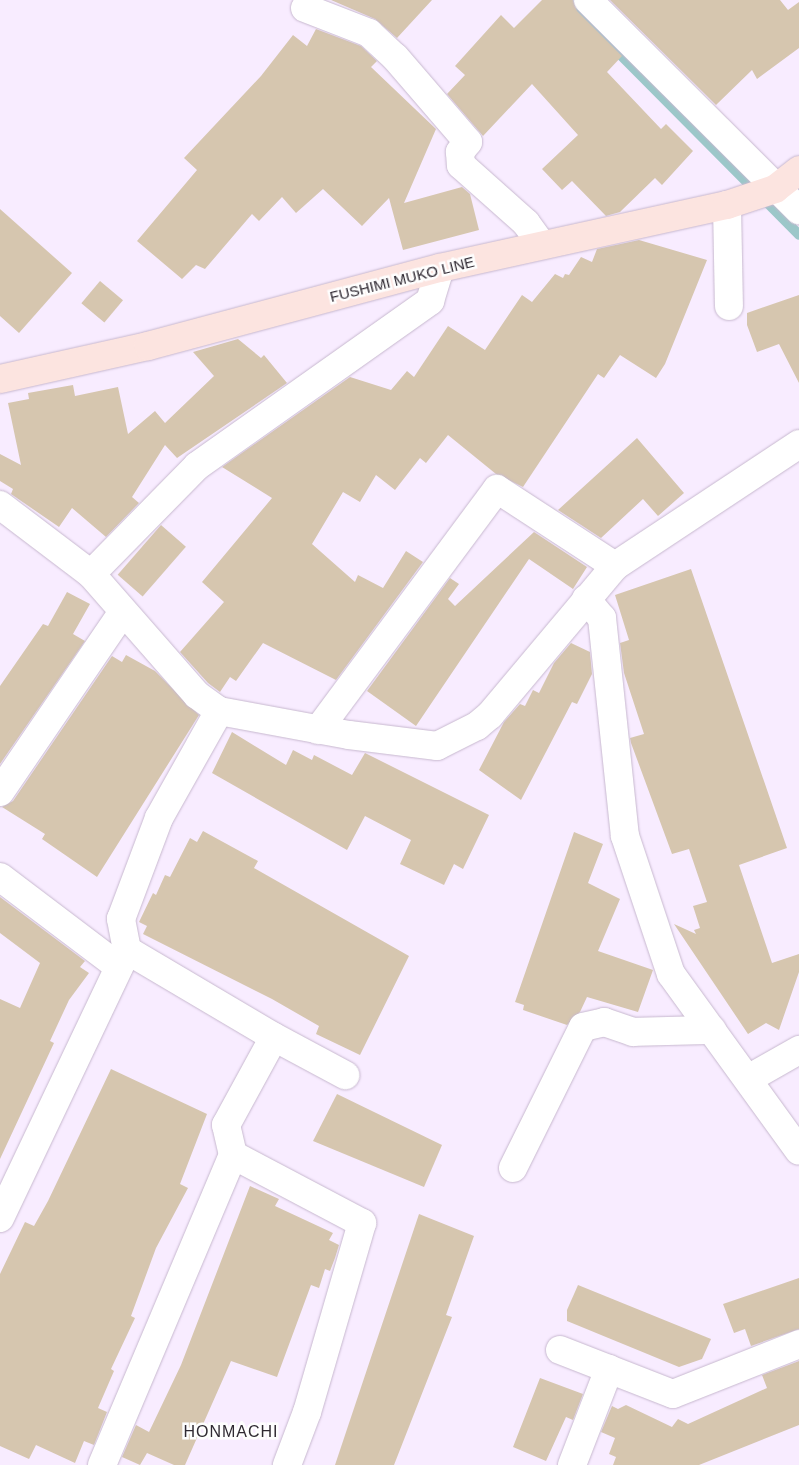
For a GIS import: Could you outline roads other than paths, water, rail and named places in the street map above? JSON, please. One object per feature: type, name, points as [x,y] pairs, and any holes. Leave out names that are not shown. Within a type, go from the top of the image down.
[{"type":"main road","name":"FUSHIMI MUKO LINE","points":[[0,379],[148,346],[440,268],[736,202],[774,189],[799,170]]},
{"type":"street","points":[[588,0],[774,189],[799,210]]},
{"type":"street","points":[[306,8],[369,33],[396,57],[468,142],[460,152],[461,165],[526,222],[542,245]]},
{"type":"street","points":[[729,306],[736,202]]},
{"type":"street","points":[[91,574],[197,466],[430,301],[440,268]]},
{"type":"street","points":[[0,505],[91,574],[197,695],[219,711],[318,730],[422,746],[437,746],[460,736],[490,714],[615,566],[799,444]]},
{"type":"street","points":[[318,730],[497,490],[615,566]]},
{"type":"street","points":[[586,599],[602,618],[627,844],[671,974],[799,1152]]},
{"type":"street","points":[[0,792],[123,612]]},
{"type":"street","points":[[0,1218],[123,959],[121,919],[159,818],[219,711]]},
{"type":"street","points":[[0,877],[123,959],[345,1075]]},
{"type":"street","points":[[513,1168],[583,1028],[604,1022],[633,1032],[712,1030]]},
{"type":"street","points":[[102,1465],[233,1155],[226,1125],[274,1037]]},
{"type":"street","points":[[748,1079],[799,1050]]},
{"type":"street","points":[[233,1155],[362,1223],[307,1412],[287,1465]]},
{"type":"street","points":[[560,1350],[674,1394],[799,1344]]},
{"type":"street","points":[[572,1465],[609,1369]]},
{"type":"waterway","points":[[566,0],[799,235]]},
{"type":"district","name":"HONMACHI","points":[[231,1432]]}]
